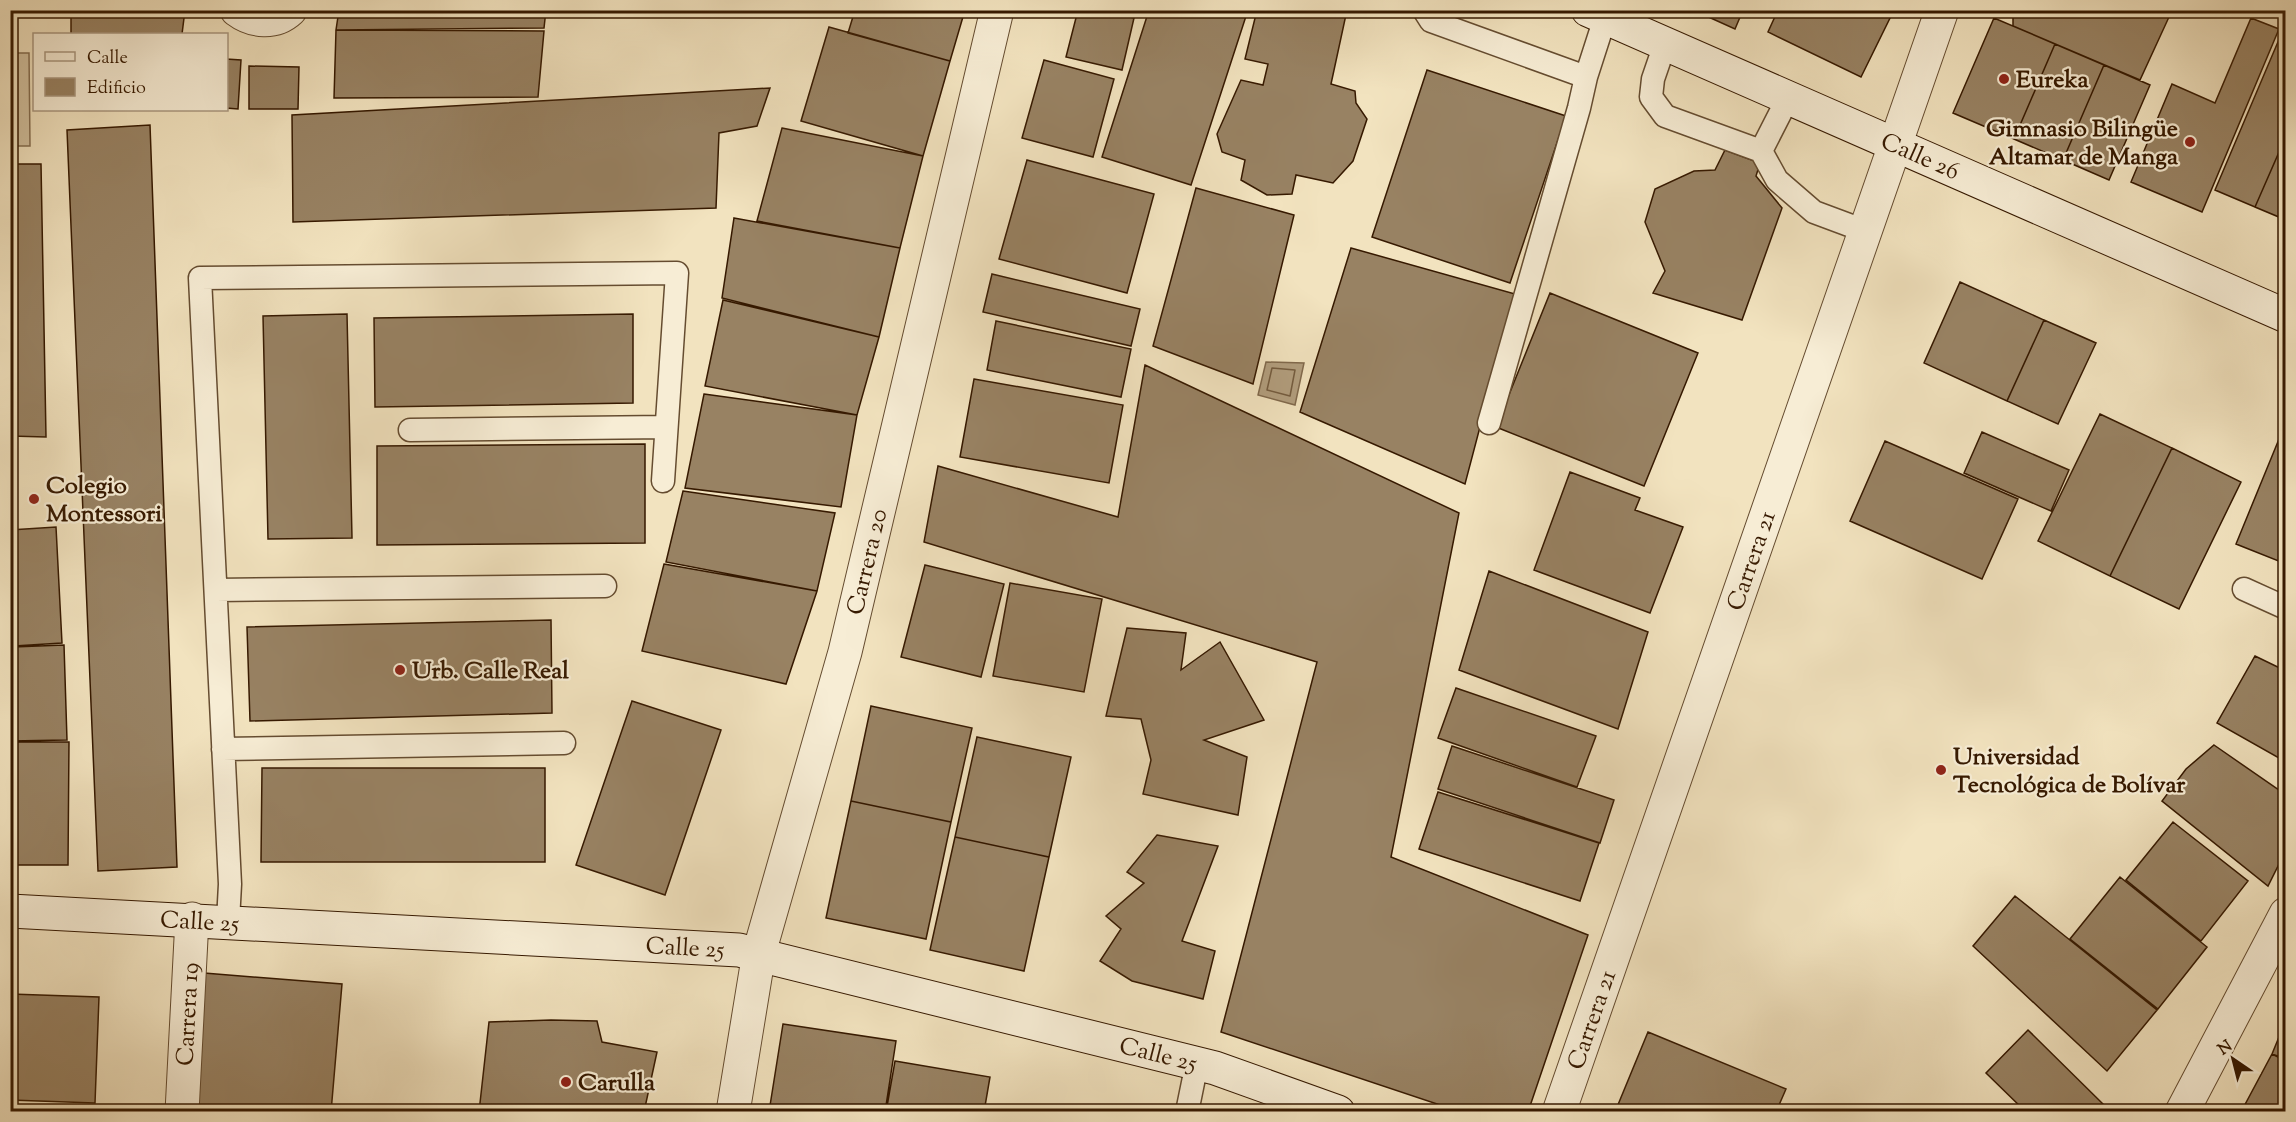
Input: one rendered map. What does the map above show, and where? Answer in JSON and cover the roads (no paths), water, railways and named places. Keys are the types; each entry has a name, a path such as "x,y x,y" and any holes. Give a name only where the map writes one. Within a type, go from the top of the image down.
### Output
{"street":[{"path":"237,10 260,21 284,16 290,10"},
{"name":"Carrera 20","path":"733,1112 759,953 845,652 998,10"},
{"name":"Carrera 21","path":"1559,1112 1942,10"},
{"name":"Calle 26","path":"1597,14 2286,316"},
{"name":"Calle 25","path":"10,911 228,921 727,949 759,953 1197,1063 1338,1112"},
{"path":"2182,1112 2286,914"},
{"name":"Carrera 19","path":"182,1112 192,919"}],"lane":[{"path":"1424,10 1431,21 1586,77"},
{"path":"1489,423 1579,108 1597,14"},
{"path":"1665,45 1653,78 1651,97 1665,116 1761,151 1777,180 1814,212 1865,231"},
{"path":"1761,151 1788,98"},
{"path":"228,921 230,884 200,278 677,273 663,481"},
{"path":"410,430 666,427"},
{"path":"216,590 605,586"},
{"path":"2244,589 2286,608"},
{"path":"224,749 564,743"},
{"path":"1187,1112 1197,1063"}],"water":[{"path":"1266,362 1304,363 1295,405 1258,395"}],"place":[{"name":"Eureka","path":"2004,79"},
{"name":"Gimnasio Bilingüe Altamar de Manga","path":"2190,142"},
{"name":"Colegio Montessori","path":"34,499"},
{"name":"Urb. Calle Real","path":"400,670"},
{"name":"Universidad Tecnológica de Bolívar","path":"1941,770"},
{"name":"Carulla","path":"566,1082"}]}
